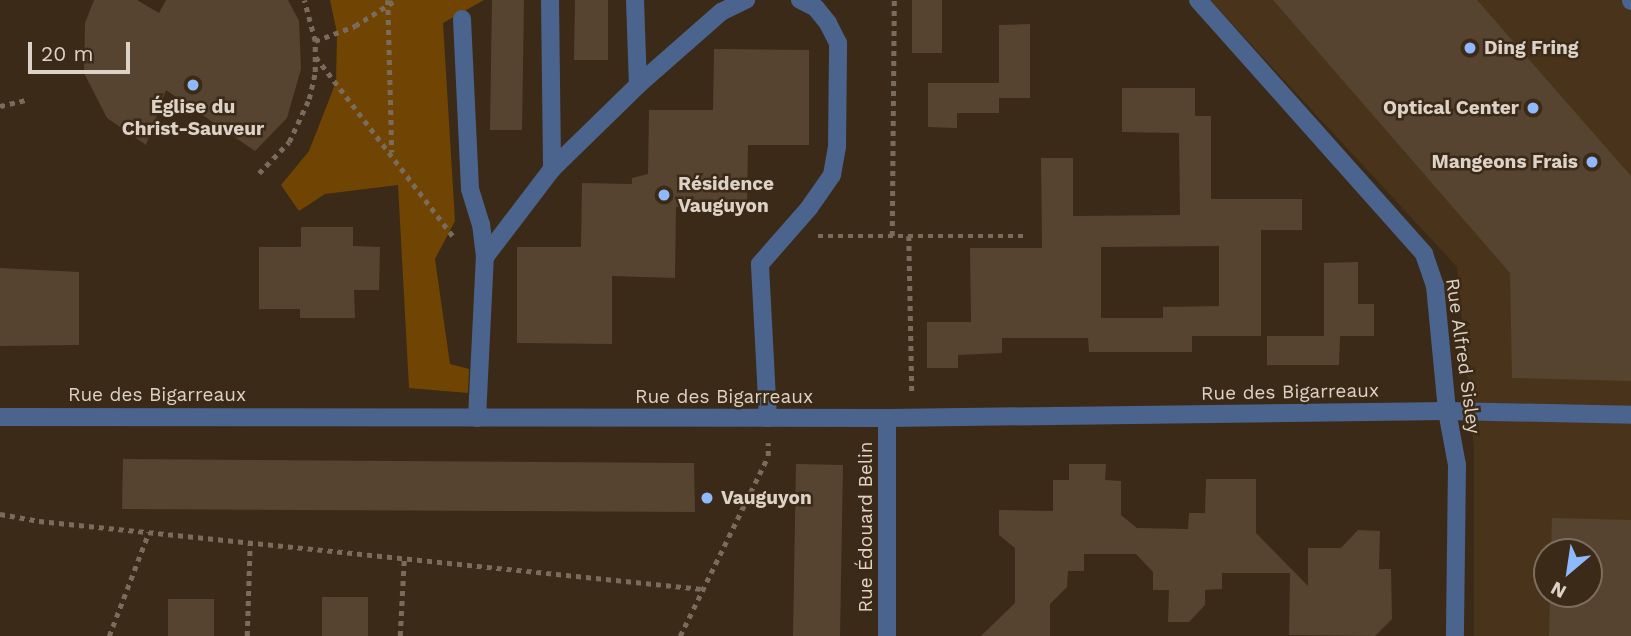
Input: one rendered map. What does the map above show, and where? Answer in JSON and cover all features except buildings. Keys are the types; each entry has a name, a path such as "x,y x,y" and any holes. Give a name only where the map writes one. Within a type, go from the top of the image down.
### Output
{"street":[{"path":"550,0 552,169"},
{"path":"635,0 638,85"},
{"path":"485,257 552,169 721,6 746,0"},
{"path":"768,418 760,264 832,175 837,147 838,43 828,23 816,8 800,0"},
{"name":"Rue Alfred Sisley","path":"1198,0 1424,254 1435,286 1447,411 1457,465 1455,636"},
{"path":"462,19 470,189 481,224 485,257 478,418"},
{"name":"Rue des Bigarreaux","path":"0,417 913,418 1447,411 1631,415"},
{"name":"Rue Édouard Belin","path":"887,418 887,636"}],"path":[{"path":"259,173 289,142 309,99 316,57 315,41 304,0"},
{"path":"315,41 355,26 388,2 396,0"},
{"path":"892,236 894,0"},
{"path":"388,2 392,152"},
{"path":"316,57 392,152 460,246 485,257"},
{"path":"0,106 25,100"},
{"path":"784,236 1027,236"},
{"path":"909,236 913,418"},
{"path":"680,636 768,456 768,418"},
{"path":"0,514 149,533 703,589"},
{"path":"109,636 149,533"},
{"path":"247,636 250,542"},
{"path":"400,636 404,559"}],"shaded area":[{"path":"330,0 484,0 443,23 455,221 435,259 450,364 469,369 468,393 409,388 398,185 325,194 299,211 281,185 309,151 336,82 337,33"},
{"path":"1210,0 1631,0 1631,636 1474,636 1474,450 1457,267"}],"place":[{"name":"Ding Fring","path":"1470,48"},
{"name":"Église du Christ-Sauveur","path":"193,85"},
{"name":"Optical Center","path":"1533,108"},
{"name":"Mangeons Frais","path":"1592,162"},
{"name":"Résidence Vauguyon","path":"664,195"},
{"name":"Vauguyon","path":"707,498"}]}
